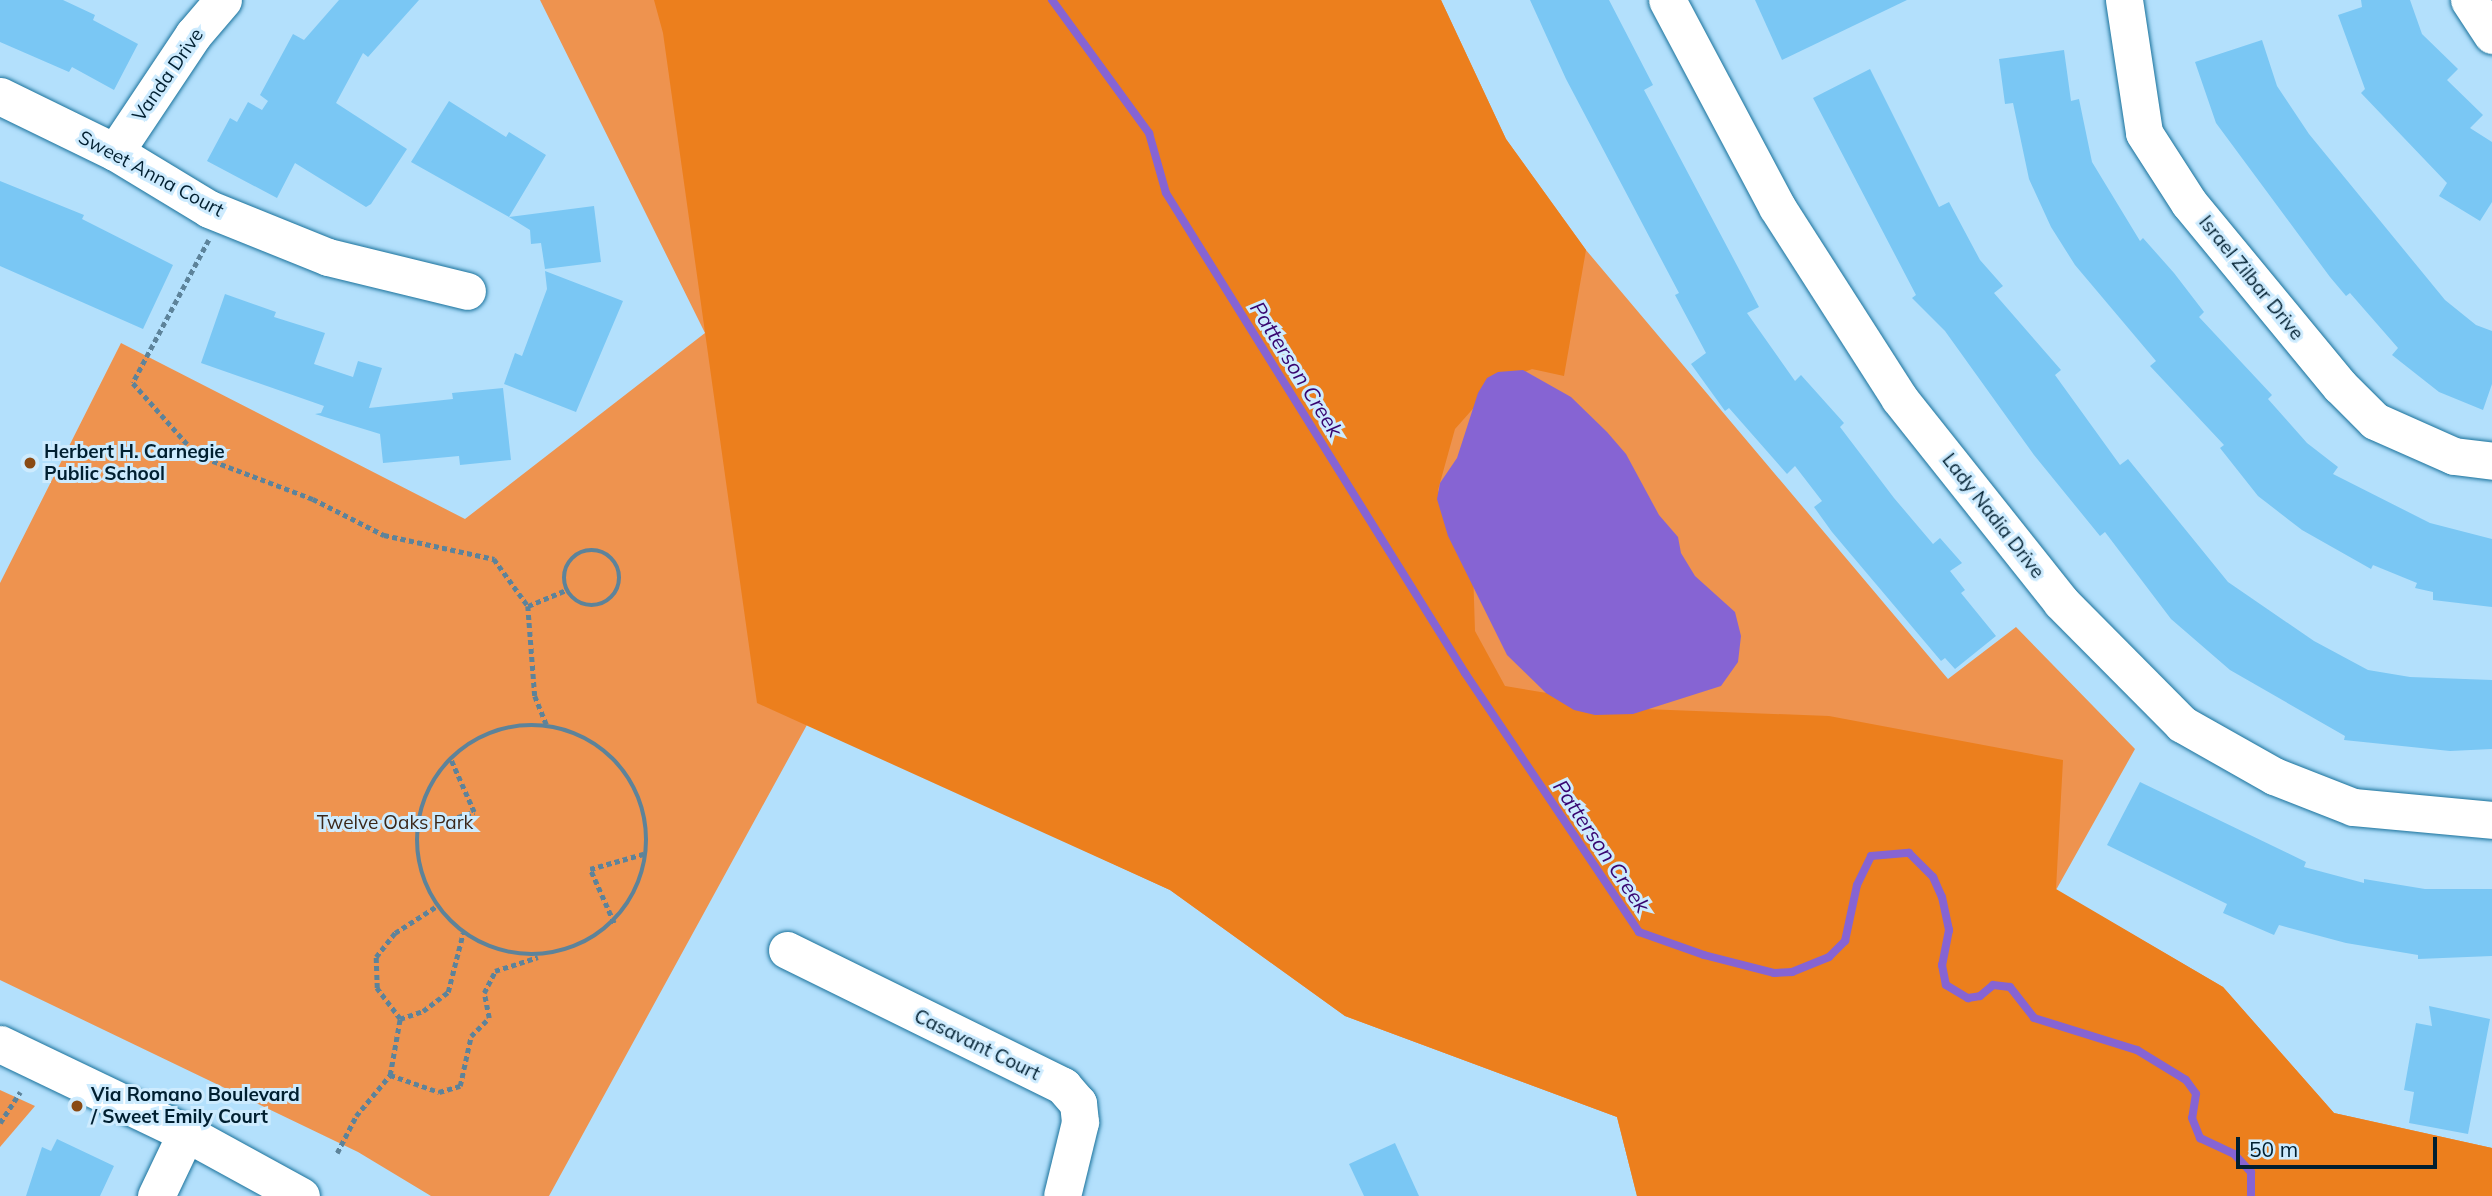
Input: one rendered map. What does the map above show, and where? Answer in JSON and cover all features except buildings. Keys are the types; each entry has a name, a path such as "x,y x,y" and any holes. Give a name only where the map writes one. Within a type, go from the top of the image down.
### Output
{"street":[{"name":"Vanda Drive","path":"115,152 193,35 223,0"},
{"name":"Lady Nadia Drive","path":"1667,0 1777,207 1899,398 2061,602 2182,724 2273,776 2353,807 2492,820"},
{"name":"Israel Zilbar Drive","path":"2124,0 2144,133 2189,203 2340,386 2375,421 2454,456 2492,461"},
{"path":"2469,0 2492,35"},
{"name":"Sweet Anna Court","path":"0,96 115,152 218,212 328,257 467,291"},
{"name":"Casavant Court","path":"787,950 1063,1086 1078,1103 1080,1122 1062,1196"},
{"path":"0,1044 186,1133 301,1196"},
{"path":"156,1196 186,1133"}],"path":[{"path":"218,212 208,241 133,383 197,455 313,499 384,536 494,559 528,606 535,696 547,726"},
{"path":"581,552 607,554 619,568 615,595 599,606 580,604 566,590 567,563 581,552"},
{"path":"528,606 566,590"},
{"path":"390,1075 439,1092 460,1086 471,1035 489,1018 484,993 495,971 581,945 614,923 636,891 648,853 646,817 633,784 611,756 582,736 547,726 495,731 450,759 427,792 417,830 425,882 438,906 463,933 487,947 542,956"},
{"path":"417,830 474,812 450,759"},
{"path":"614,923 590,869 648,853"},
{"path":"337,1153 356,1116 390,1075 400,1018 377,988 376,957 395,933 438,906"},
{"path":"400,1018 423,1010 448,992 463,933"},
{"path":"0,1123 19,1092"}],"green space":[{"name":"Twelve Oaks Park","path":"540,0 1441,0 1506,139 1586,250 1948,679 2016,627 2135,749 2056,890 2223,987 2334,1113 2492,1148 2492,1196 1637,1196 1617,1117 1345,1016 1170,890 808,723 549,1196 431,1196 358,1152 0,980 0,583 121,343 465,519 705,333"},
{"path":"0,1090 35,1106 0,1147"}],"shaded area":[{"path":"654,0 1441,0 1506,139 1586,250 1564,376 1532,369 1494,385 1455,429 1438,490 1449,522 1472,538 1475,631 1505,686 1644,709 1829,716 2063,760 2056,889 2223,987 2334,1113 2492,1148 2492,1196 1637,1196 1617,1117 1345,1016 1170,890 757,703 663,33"},
{"path":"1523,370 1571,397 1607,432 1626,454 1659,515 1678,537 1681,553 1695,576 1735,612 1741,636 1738,662 1721,686 1633,714 1595,715 1574,710 1546,693 1507,655 1448,536 1437,499 1440,483 1457,458 1478,393 1487,378 1498,372"}],"waterway":[{"name":"Patterson Creek","path":"1052,0 1149,133 1166,193 1465,673 1639,932 1704,955 1774,973 1792,972 1829,957 1845,941 1857,885 1871,856 1909,853 1933,877 1942,897 1949,930 1942,965 1946,985 1968,998 1980,996 1993,985 2010,987 2034,1018 2137,1050 2186,1080 2196,1094 2192,1118 2200,1138 2234,1154 2251,1172 2251,1196"}],"place":[{"name":"Herbert H. Carnegie Public School","path":"30,463"},
{"name":"Via Romano Boulevard / Sweet Emily Court","path":"77,1106"}]}
